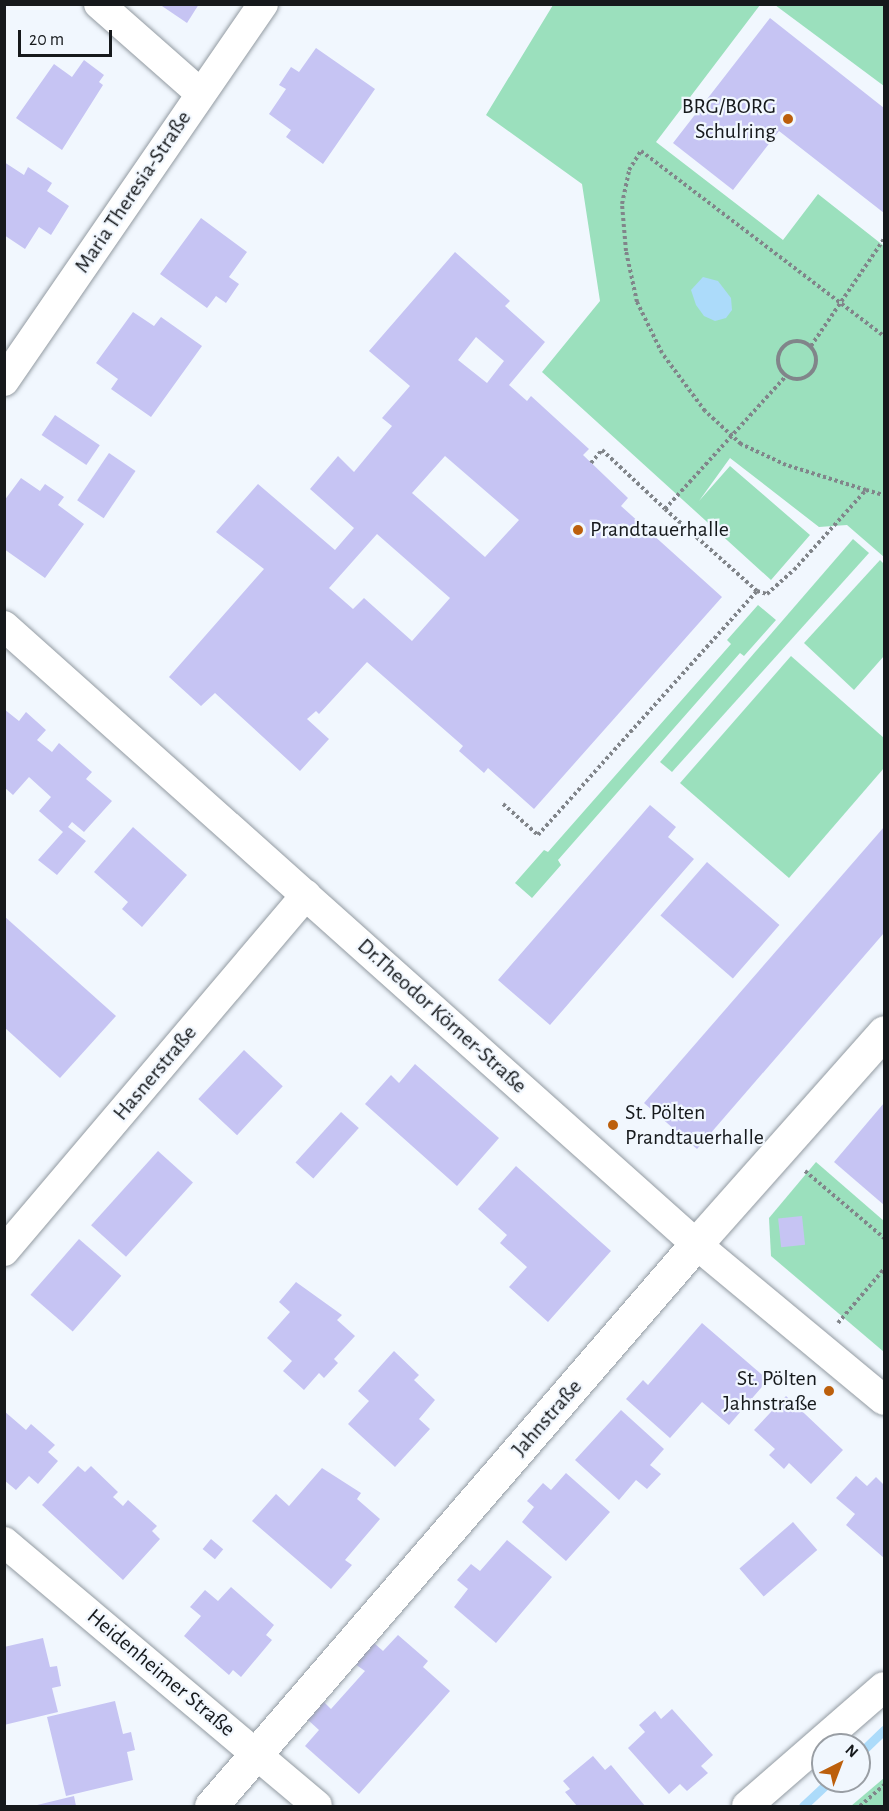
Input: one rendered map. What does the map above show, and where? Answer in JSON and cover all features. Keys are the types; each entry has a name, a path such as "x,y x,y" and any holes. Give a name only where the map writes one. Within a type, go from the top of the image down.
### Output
{"street":[{"path":"99,4 200,93"},
{"name":"Maria Theresia-Straße","path":"4,381 262,4"},
{"name":"Dr.Theodor Körner-Straße","path":"4,626 696,1244 885,1400"},
{"name":"Hasnerstraße","path":"4,1251 306,895"},
{"name":"Jahnstraße","path":"211,1806 258,1755 696,1244 885,1032"},
{"name":"Heidenheimer Straße","path":"4,1542 317,1806"},
{"path":"747,1806 885,1687"}],"path":[{"path":"885,336 641,151 629,171 622,204 637,302 662,353 705,411 741,444 786,465 885,495"},
{"path":"811,346 799,341 783,348 779,366 787,375 798,379 810,374 816,364 811,346 885,239"},
{"path":"665,509 787,375"},
{"path":"591,463 602,450 757,591 767,594 794,570 866,490"},
{"path":"503,804 538,835 757,591"},
{"path":"780,1150 885,1238"},
{"path":"819,1346 885,1269"},
{"path":"860,1806 885,1785"}],"green space":[{"path":"553,5 760,5 656,142 783,240 818,194 884,246 884,557 847,525 819,527 730,458 699,501 730,466 810,535 771,580 542,372 600,301 582,184 486,115"},
{"path":"775,5 884,5 884,86"},
{"path":"853,539 869,553 672,772 660,762"},
{"path":"880,560 884,564 884,656 854,690 804,643"},
{"path":"758,605 776,620 744,656 740,653 558,860 561,865 532,898 515,883 544,850 548,852 731,644 727,640"},
{"path":"791,656 884,738 884,768 789,878 680,783"},
{"path":"816,1162 884,1221 884,1352 771,1256 769,1218"},
{"path":"884,1778 884,1806 851,1806 866,1793 871,1793 871,1789"}],"water":[{"path":"703,277 718,281 731,298 732,310 726,318 715,321 704,316 696,305 691,290"}],"building":[{"path":"159,4 199,4 187,23"},
{"name":"BRG/BORG Schulring","path":"770,18 884,108 884,213 779,131 733,190 673,143"},
{"path":"316,48 375,89 323,164 286,137 291,130 269,114 286,89 279,85 291,67 299,72"},
{"path":"84,60 104,75 99,82 103,85 62,150 16,118 54,64 72,77"},
{"path":"4,162 24,175 28,167 52,183 47,191 69,206 51,235 39,227 25,249 4,235"},
{"path":"201,218 247,252 229,277 239,284 226,303 216,296 207,308 160,274"},
{"name":"Prandtauerhalle","path":"455,252 510,301 505,306 545,342 509,385 527,401 531,396 589,449 583,455 628,498 621,506 722,597 534,809 488,768 484,773 459,751 463,746 367,662 319,714 316,711 307,719 329,739 300,771 215,693 201,706 169,677 264,569 216,532 258,484 335,550 354,528 310,489 338,456 354,472 392,426 382,418 410,386 369,351","holes":["476,337 504,361 487,383 458,360","445,456 519,520 485,557 412,493","377,534 450,598 412,641 364,598 353,609 329,588"]},
{"path":"133,312 154,326 161,317 202,346 151,417 111,389 118,379 96,363"},
{"path":"55,415 100,445 86,465 42,435"},
{"path":"109,453 136,471 104,518 77,500"},
{"path":"21,478 40,491 45,484 64,497 58,505 84,524 45,578 4,549 4,501"},
{"path":"4,709 19,721 26,712 46,730 37,740 52,752 59,743 92,772 86,779 112,801 84,832 72,822 68,827 86,841 57,875 38,860 63,832 39,811 51,797 29,777 13,795 4,787"},
{"path":"650,805 676,827 668,837 694,859 550,1025 498,980"},
{"path":"133,827 187,875 142,927 122,909 128,902 94,872"},
{"path":"884,827 884,933 697,1149 644,1103"},
{"path":"707,862 779,925 733,979 660,916"},
{"path":"4,916 116,1016 60,1078 4,1027"},
{"path":"244,1050 283,1086 237,1135 198,1099"},
{"path":"415,1064 499,1138 457,1186 365,1104 391,1075 399,1083"},
{"path":"884,1103 884,1205 834,1162"},
{"path":"341,1112 359,1128 313,1179 295,1163"},
{"path":"158,1151 193,1182 126,1257 91,1225"},
{"path":"516,1166 611,1251 548,1322 509,1287 527,1267 500,1243 507,1235 478,1209"},
{"path":"802,1216 805,1245 781,1247 778,1219"},
{"path":"79,1239 121,1276 73,1332 30,1295"},
{"path":"296,1282 342,1315 337,1320 355,1336 334,1359 338,1363 324,1378 319,1373 304,1390 283,1371 292,1361 267,1338 290,1312 279,1302"},
{"path":"702,1323 768,1380 729,1425 702,1402 670,1438 626,1399 643,1380 648,1385"},
{"path":"394,1351 419,1375 414,1380 435,1400 419,1419 430,1429 395,1467 348,1424 369,1401 358,1391"},
{"path":"786,1396 843,1450 811,1484 789,1463 784,1469 769,1455 775,1449 754,1430"},
{"path":"621,1410 664,1449 650,1465 661,1474 647,1489 636,1480 619,1500 575,1460"},
{"path":"4,1411 26,1430 31,1424 55,1445 48,1452 58,1461 38,1484 29,1476 16,1490 4,1480"},
{"path":"78,1466 85,1472 91,1466 118,1492 113,1497 123,1506 128,1500 157,1526 152,1531 160,1539 123,1580 42,1505"},
{"path":"322,1468 361,1493 357,1499 380,1519 345,1560 352,1565 331,1589 252,1521 276,1494 289,1506"},
{"path":"566,1473 610,1512 566,1561 522,1522 534,1507 527,1501 543,1483 551,1490"},
{"path":"856,1476 867,1486 876,1477 884,1485 884,1558 846,1525 855,1514 836,1498"},
{"path":"793,1522 817,1550 764,1597 739,1569"},
{"path":"211,1539 223,1549 215,1559 203,1549"},
{"path":"507,1540 552,1577 496,1643 454,1607 468,1589 457,1580 471,1564 480,1571"},
{"path":"231,1587 274,1625 266,1635 272,1640 241,1677 233,1670 229,1675 184,1636 201,1616 190,1607 205,1590 218,1601"},
{"path":"398,1635 428,1661 423,1667 450,1691 359,1794 305,1746 319,1730 308,1720 324,1702 331,1709 365,1671 355,1664 374,1643 383,1651"},
{"path":"43,1638 50,1667 57,1666 61,1686 52,1688 58,1712 4,1725 4,1647"},
{"path":"115,1701 123,1734 131,1732 135,1750 127,1752 133,1780 66,1796 47,1717"},
{"path":"672,1709 713,1755 701,1766 708,1773 687,1791 680,1784 669,1794 628,1748 645,1732 639,1725 655,1711 661,1719"},
{"path":"593,1756 605,1770 611,1765 645,1806 577,1806 565,1792 570,1789 563,1781"},
{"path":"74,1796 76,1806 33,1806"}],"waterway":[{"path":"871,1742 884,1730"},
{"path":"803,1806 817,1793"}],"place":[{"name":"BRG/BORG Schulring","path":"788,119"},
{"name":"Prandtauerhalle","path":"578,530"},
{"name":"St. Pölten Prandtauerhalle","path":"613,1125"},
{"name":"St. Pölten Jahnstraße","path":"829,1391"}]}
